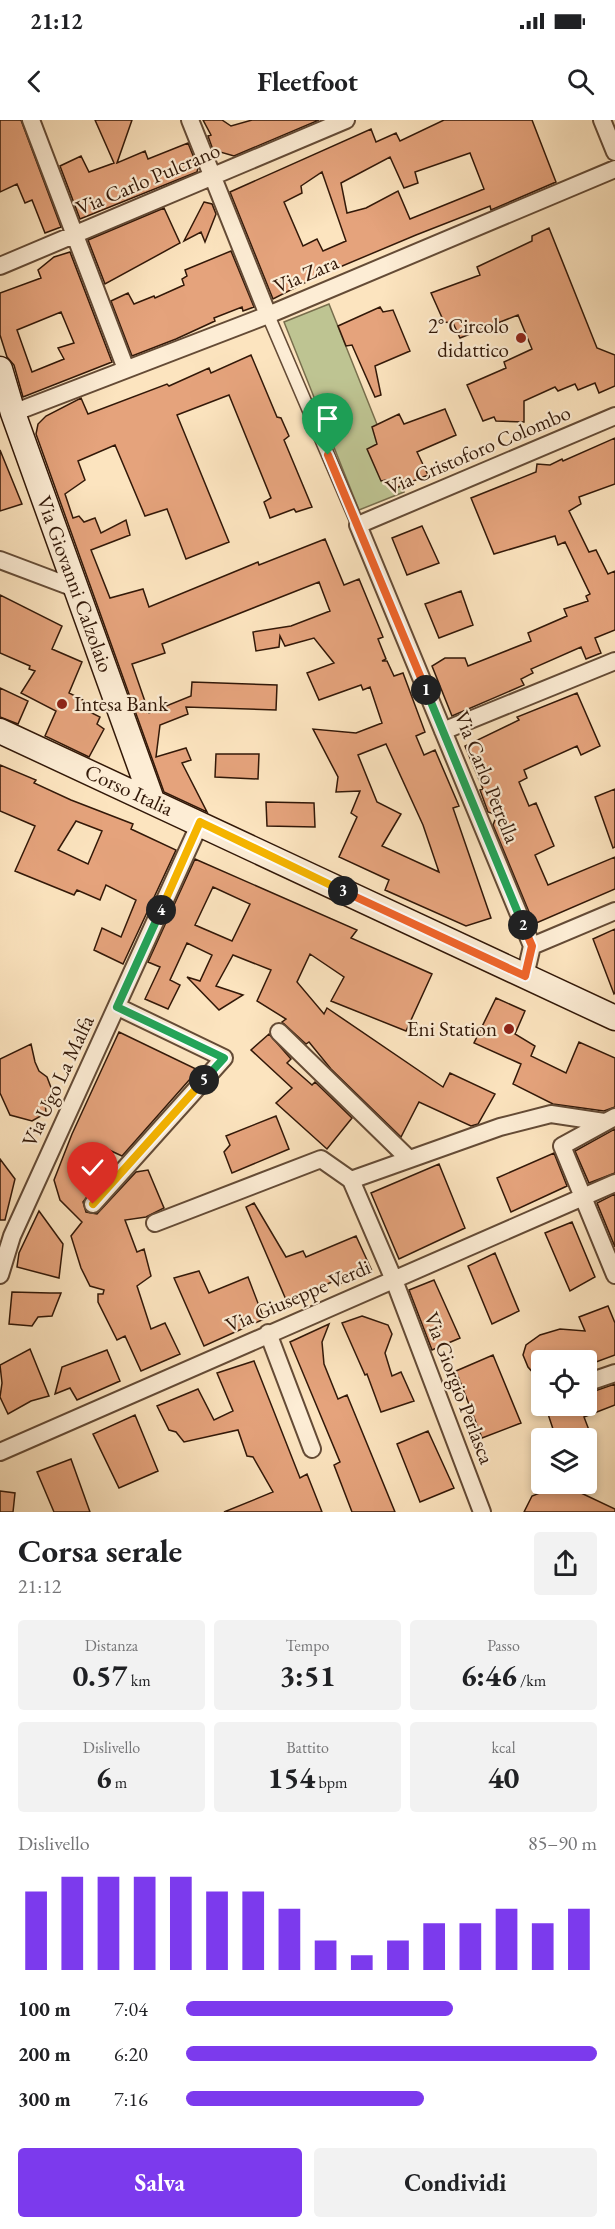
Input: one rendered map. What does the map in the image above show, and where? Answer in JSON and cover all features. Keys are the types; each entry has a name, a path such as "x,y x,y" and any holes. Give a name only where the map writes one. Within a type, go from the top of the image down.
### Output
{"main road":[{"name":"Via Giovanni Calzolaio","path":"0,369 13,413 152,800"},
{"name":"Corso Italia","path":"0,731 200,822 615,1018"}],"street":[{"path":"31,120 126,369"},
{"path":"190,120 268,315 358,525"},
{"name":"Via Carlo Pulcrano","path":"0,266 346,120"},
{"path":"602,120 615,152"},
{"name":"Via Zara","path":"13,413 268,315 615,169"},
{"name":"Via Cristoforo Colombo","path":"358,525 615,416"},
{"name":"Via Carlo Petrella","path":"358,525 532,946"},
{"path":"0,560 77,589"},
{"path":"443,731 615,661"},
{"name":"Via Ugo La Malfa","path":"0,1275 12,1236 200,822"},
{"path":"525,976 532,946 615,911"},
{"name":"Via Ugo La Malfa","path":"93,1204 224,1058 117,1007"},
{"path":"279,1032 409,1159"},
{"path":"155,1224 321,1159 351,1180 500,1127 551,1114 610,1120"},
{"path":"610,1120 562,1146 585,1196 615,1275"},
{"name":"Via Giorgio Perlasca","path":"351,1180 394,1280 482,1512"},
{"name":"Via Giuseppe Verdi","path":"0,1452 615,1183"},
{"path":"268,1333 312,1449"},
{"path":"597,1379 615,1373"}],"green space":[{"path":"329,304 404,492 359,510 284,322"}],"building":[{"path":"0,120 21,120 61,227 45,233 32,200 25,203 17,184 0,192"},
{"path":"95,120 132,120 117,163 145,151 148,159 188,143 198,168 197,172 80,219 60,166 81,156 89,172 114,163"},
{"path":"203,120 222,120 231,126 252,120 319,120 234,156 213,150 208,136 211,135"},
{"path":"444,120 532,120 556,182 491,210 490,206 416,235 316,277 273,299 230,192 371,129 376,142 396,133 400,141","holes":["470,153 484,189 410,219 398,191 366,208 347,213 341,183 390,157 404,188 418,183 415,172","322,172 346,241 323,251 317,239 303,246 284,202 302,193 301,186"]},
{"path":"204,202 212,204 216,214 205,242 201,232 184,241"},
{"path":"164,208 180,243 105,284 88,240"},
{"path":"549,228 597,348 615,355 615,386 599,393 595,383 578,390 575,384 558,391 555,387 524,401 524,422 496,421 494,417 483,421 467,385 506,368 504,362 532,349 518,315 460,338 453,323 444,322 431,293 480,275 477,267 532,241 532,236"},
{"path":"231,251 254,307 243,311 242,307 214,318 215,321 132,356 111,301 128,293 134,304 154,296 155,298 184,285 182,279 187,276 185,270"},
{"path":"70,252 112,362 23,397 14,365 7,357 0,335 0,293 41,278 38,270 54,257","holes":["61,312 74,343 58,348 64,359 32,372 17,330"]},
{"path":"380,307 383,312 393,310 410,351 375,366 381,395 375,397 352,345 346,346 338,326"},
{"path":"251,355 277,417 281,418 289,436 284,440 312,507 296,512 294,509 270,518 264,502 271,498 229,395 177,415 229,542 186,559 167,509 145,516 115,445 78,461 85,480 65,494 73,518 79,516 84,522 95,518 101,533 126,520 130,535 91,550 110,598 143,589 149,607 258,562 259,565 325,539 344,585 359,579 383,637 378,639 386,659 382,661 387,661 394,676 403,673 425,732 416,736 424,755 435,750 459,806 453,808 491,918 466,926 385,890 389,880 339,857 357,817 351,813 360,791 336,792 338,777 313,729 356,733 382,723 370,687 363,690 361,685 319,700 307,673 334,663 314,638 285,646 280,636 279,647 256,651 253,632 291,626 330,611 319,582 162,644 165,653 132,664 149,713 191,696 192,682 277,685 276,710 186,707 188,714 160,725 156,757 186,748 191,760 182,763 207,812 164,792 36,434 38,424 46,416 81,398 88,414 167,384 169,386 209,368 211,373","holes":["386,744 423,825 439,872 382,846 401,814 377,802 358,755"]},
{"path":"445,409 456,435 417,452 428,475 396,488 391,479 381,481 367,449 377,444 372,427 399,414 404,424"},
{"path":"615,438 615,484 579,497 581,504 569,511 589,552 596,550 608,574 615,571 615,630 595,638 601,653 586,659 581,647 531,669 533,673 521,679 524,685 452,716 432,666 445,658 465,658 468,666 531,641 528,633 567,616 564,609 588,601 586,596 590,594 565,542 558,545 555,536 494,554 471,498 536,472 537,464 550,465 562,459 563,461"},
{"path":"0,450 22,504 0,511"},
{"path":"422,526 439,563 407,575 392,538"},
{"path":"461,591 473,625 439,638 425,604"},
{"path":"0,595 62,626 52,649 82,662 69,693 83,700 82,708 100,717 97,724 104,729 89,757 45,736 56,711 21,693 35,671 29,669 30,666 0,653"},
{"path":"0,688 28,701 18,724 0,717"},
{"path":"577,693 600,746 581,755 577,746 524,770 527,778 519,782 529,806 536,803 554,846 535,855 548,885 615,857 615,889 534,924 493,825 497,815 488,812 480,790 483,789 465,746 519,720 517,717"},
{"path":"216,754 259,754 258,779 215,777"},
{"path":"0,765 36,780 34,783 71,800 133,824 131,829 176,850 123,964 94,950 102,928 121,937 136,900 106,885 100,900 77,890 74,895 15,871 35,826 0,811","holes":["76,821 102,831 88,864 58,850"]},
{"path":"615,789 615,847 613,848 595,797"},
{"path":"266,802 314,803 315,827 267,826"},
{"path":"195,859 357,930 351,938 432,974 406,1031 331,1001 344,977 310,954 297,982 324,1014 327,1008 443,1087 450,1073 495,1094 478,1124 471,1126 419,1102 401,1137 331,1069 309,1042 306,1044 282,1022 286,1019 257,1001 271,970 233,955 216,986 243,995 219,1010 187,977 200,981 212,955 187,943 170,980 180,985 168,1009 145,999 160,967 148,962","holes":["213,887 250,904 232,941 195,925"]},
{"path":"615,929 615,993 614,994 593,939"},
{"path":"496,998 525,1011 515,1034 535,1046 531,1056 566,1073 579,1042 615,1058 615,1107 604,1111 553,1104 513,1084 521,1064 474,1043"},
{"path":"119,1032 198,1070 122,1156 107,1149 92,1173 101,1180 83,1202 86,1212 97,1214 136,1172 148,1170 164,1208 146,1217 125,1220 137,1252 144,1249 151,1276 137,1286 151,1329 165,1323 180,1354 141,1371 125,1336 117,1340 98,1302 98,1294 103,1294 104,1290 90,1286 81,1268 71,1236 82,1222 60,1200 54,1180 72,1134"},
{"path":"269,1034 291,1059 287,1063 312,1085 315,1082 352,1118 327,1149 276,1103 292,1088 251,1050"},
{"path":"31,1044 39,1071 47,1077 55,1098 45,1101 46,1113 32,1121 10,1115 0,1093 0,1059"},
{"path":"276,1116 289,1149 232,1173 224,1152 230,1145 226,1136"},
{"path":"615,1129 615,1173 589,1183 575,1151"},
{"path":"554,1153 567,1186 511,1212 497,1178"},
{"path":"0,1159 15,1179 5,1220 0,1220"},
{"path":"439,1164 465,1228 399,1259 371,1193"},
{"path":"615,1194 615,1247 597,1203"},
{"path":"254,1203 286,1257 303,1251 306,1257 356,1236 372,1271 336,1285 334,1281 287,1302 246,1207"},
{"path":"39,1211 63,1244 59,1278 17,1267 19,1253"},
{"path":"572,1222 595,1277 570,1291 545,1233"},
{"path":"495,1253 519,1311 492,1324 468,1266"},
{"path":"199,1271 209,1293 248,1277 264,1319 204,1346 174,1278"},
{"path":"434,1280 460,1338 432,1350 409,1290"},
{"path":"12,1292 61,1293 52,1316 38,1317 32,1326 9,1324"},
{"path":"608,1306 615,1323 615,1355 597,1362 597,1350 531,1350 531,1370 523,1355 526,1345 540,1335 560,1329 585,1331 579,1317"},
{"path":"362,1316 388,1325 392,1334 385,1353 392,1376 401,1372 414,1401 381,1412 367,1374 365,1375 342,1323"},
{"path":"329,1324 322,1342 324,1364 338,1399 347,1395 395,1512 352,1512 334,1465 340,1462 290,1342"},
{"path":"30,1349 49,1396 31,1401 8,1414 0,1397 2,1383 0,1365"},
{"path":"107,1350 120,1381 77,1400 70,1388 55,1394 62,1367"},
{"path":"493,1355 521,1423 482,1438 456,1371"},
{"path":"254,1361 300,1478 307,1474 322,1512 224,1512 273,1492 253,1457 247,1456 238,1430 184,1442 176,1432 169,1430 157,1406 198,1389 214,1420 233,1411 217,1373"},
{"path":"615,1384 615,1405 597,1412 597,1390"},
{"path":"135,1415 158,1471 119,1488 93,1434"},
{"path":"549,1416 587,1416 584,1417 588,1428 553,1428"},
{"path":"428,1431 454,1488 420,1502 397,1444"},
{"path":"71,1459 90,1512 54,1512 37,1472"},
{"path":"0,1491 15,1493 13,1512 0,1512"},
{"path":"537,1494 583,1494 615,1509 615,1512 524,1512 532,1496"}],"place":[{"name":"2° Circolo didattico","path":"521,338"},
{"name":"Intesa Bank","path":"62,704"},
{"name":"Eni Station","path":"509,1029"}],"route":[{"path":"93,1204 224,1058 117,1007 200,822 525,976 532,946 328,455"}]}
